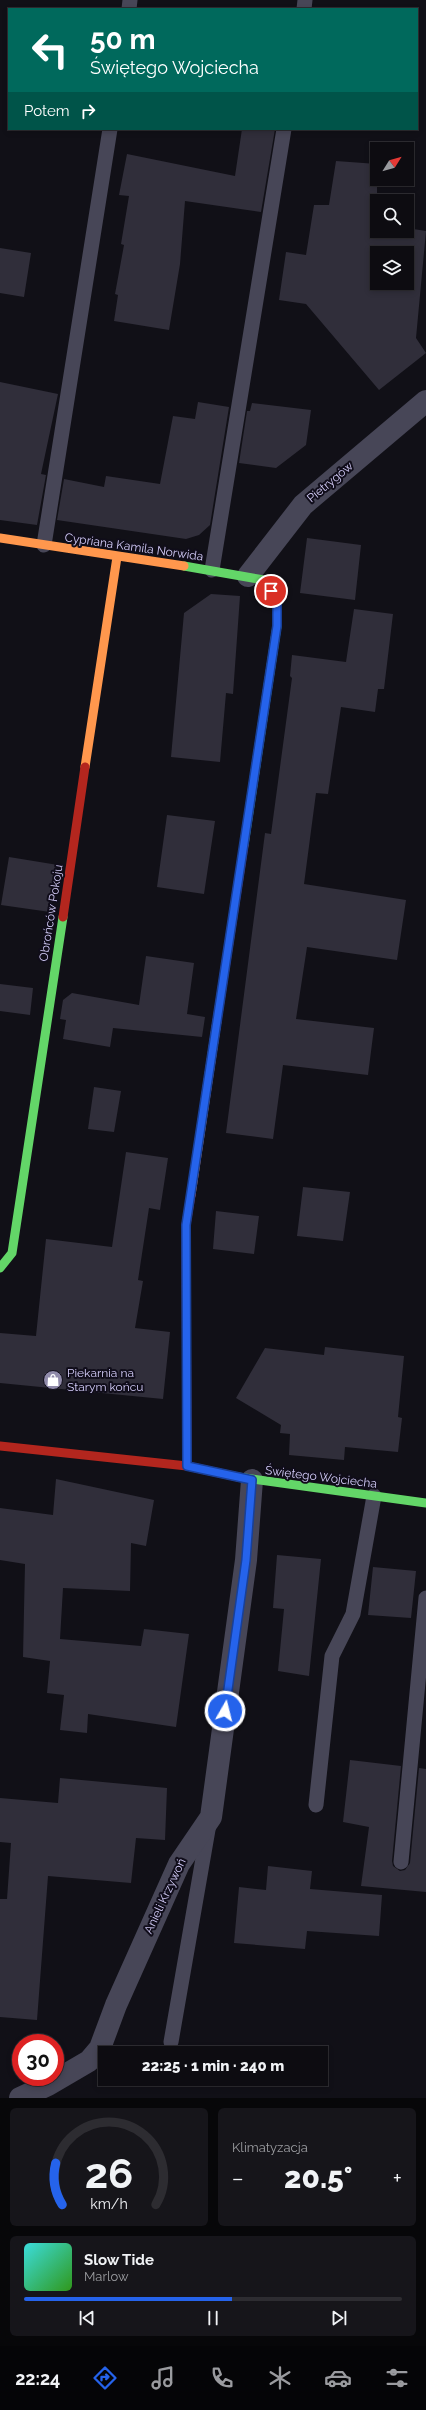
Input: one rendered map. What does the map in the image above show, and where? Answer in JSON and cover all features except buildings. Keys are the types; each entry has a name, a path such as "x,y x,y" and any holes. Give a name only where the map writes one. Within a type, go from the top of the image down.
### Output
{"street":[{"name":"Pietrygów","path":"256,578 303,505 426,401"},
{"name":"Cypriana Kamila Norwida","path":"0,538 256,578"},
{"name":"Obrońców Pokoju","path":"0,1268 12,1253 117,557"},
{"path":"187,1466 186,1225 277,626 277,602 256,578"},
{"name":"Świętego Wojciecha","path":"0,1446 187,1466 252,1480 426,1502"},
{"name":"Anieli Krzywoń","path":"20,2098 48,2085 89,2061 100,2048 116,2005 179,1864 211,1817 246,1560 252,1480"}],"lane":[{"path":"44,545 110,130"},
{"path":"212,570 284,130"},
{"path":"316,1805 332,1656 353,1614 374,1496"},
{"path":"401,1862 426,1598"},
{"path":"171,2042 211,1817"}],"traffic: fast":[{"path":"184,566 264,580 277,602 277,626 244,845"},
{"path":"0,1268 12,1253 63,917"},
{"path":"238,1477 426,1503"}],"traffic: slow":[{"path":"0,538 184,566"},
{"path":"85,767 117,557"},
{"path":"191,1195 217,1021"}],"traffic: jam":[{"path":"63,917 85,767"},
{"path":"217,1021 244,845"},
{"path":"187,1466 186,1225 191,1195"},
{"path":"0,1446 187,1466 238,1477"}],"place":[{"name":"Piekarnia na Starym końcu","path":"53,1380"}],"route":[{"path":"225,1711 246,1560 252,1480 187,1466 186,1225 277,626 277,602 271,591"}]}
